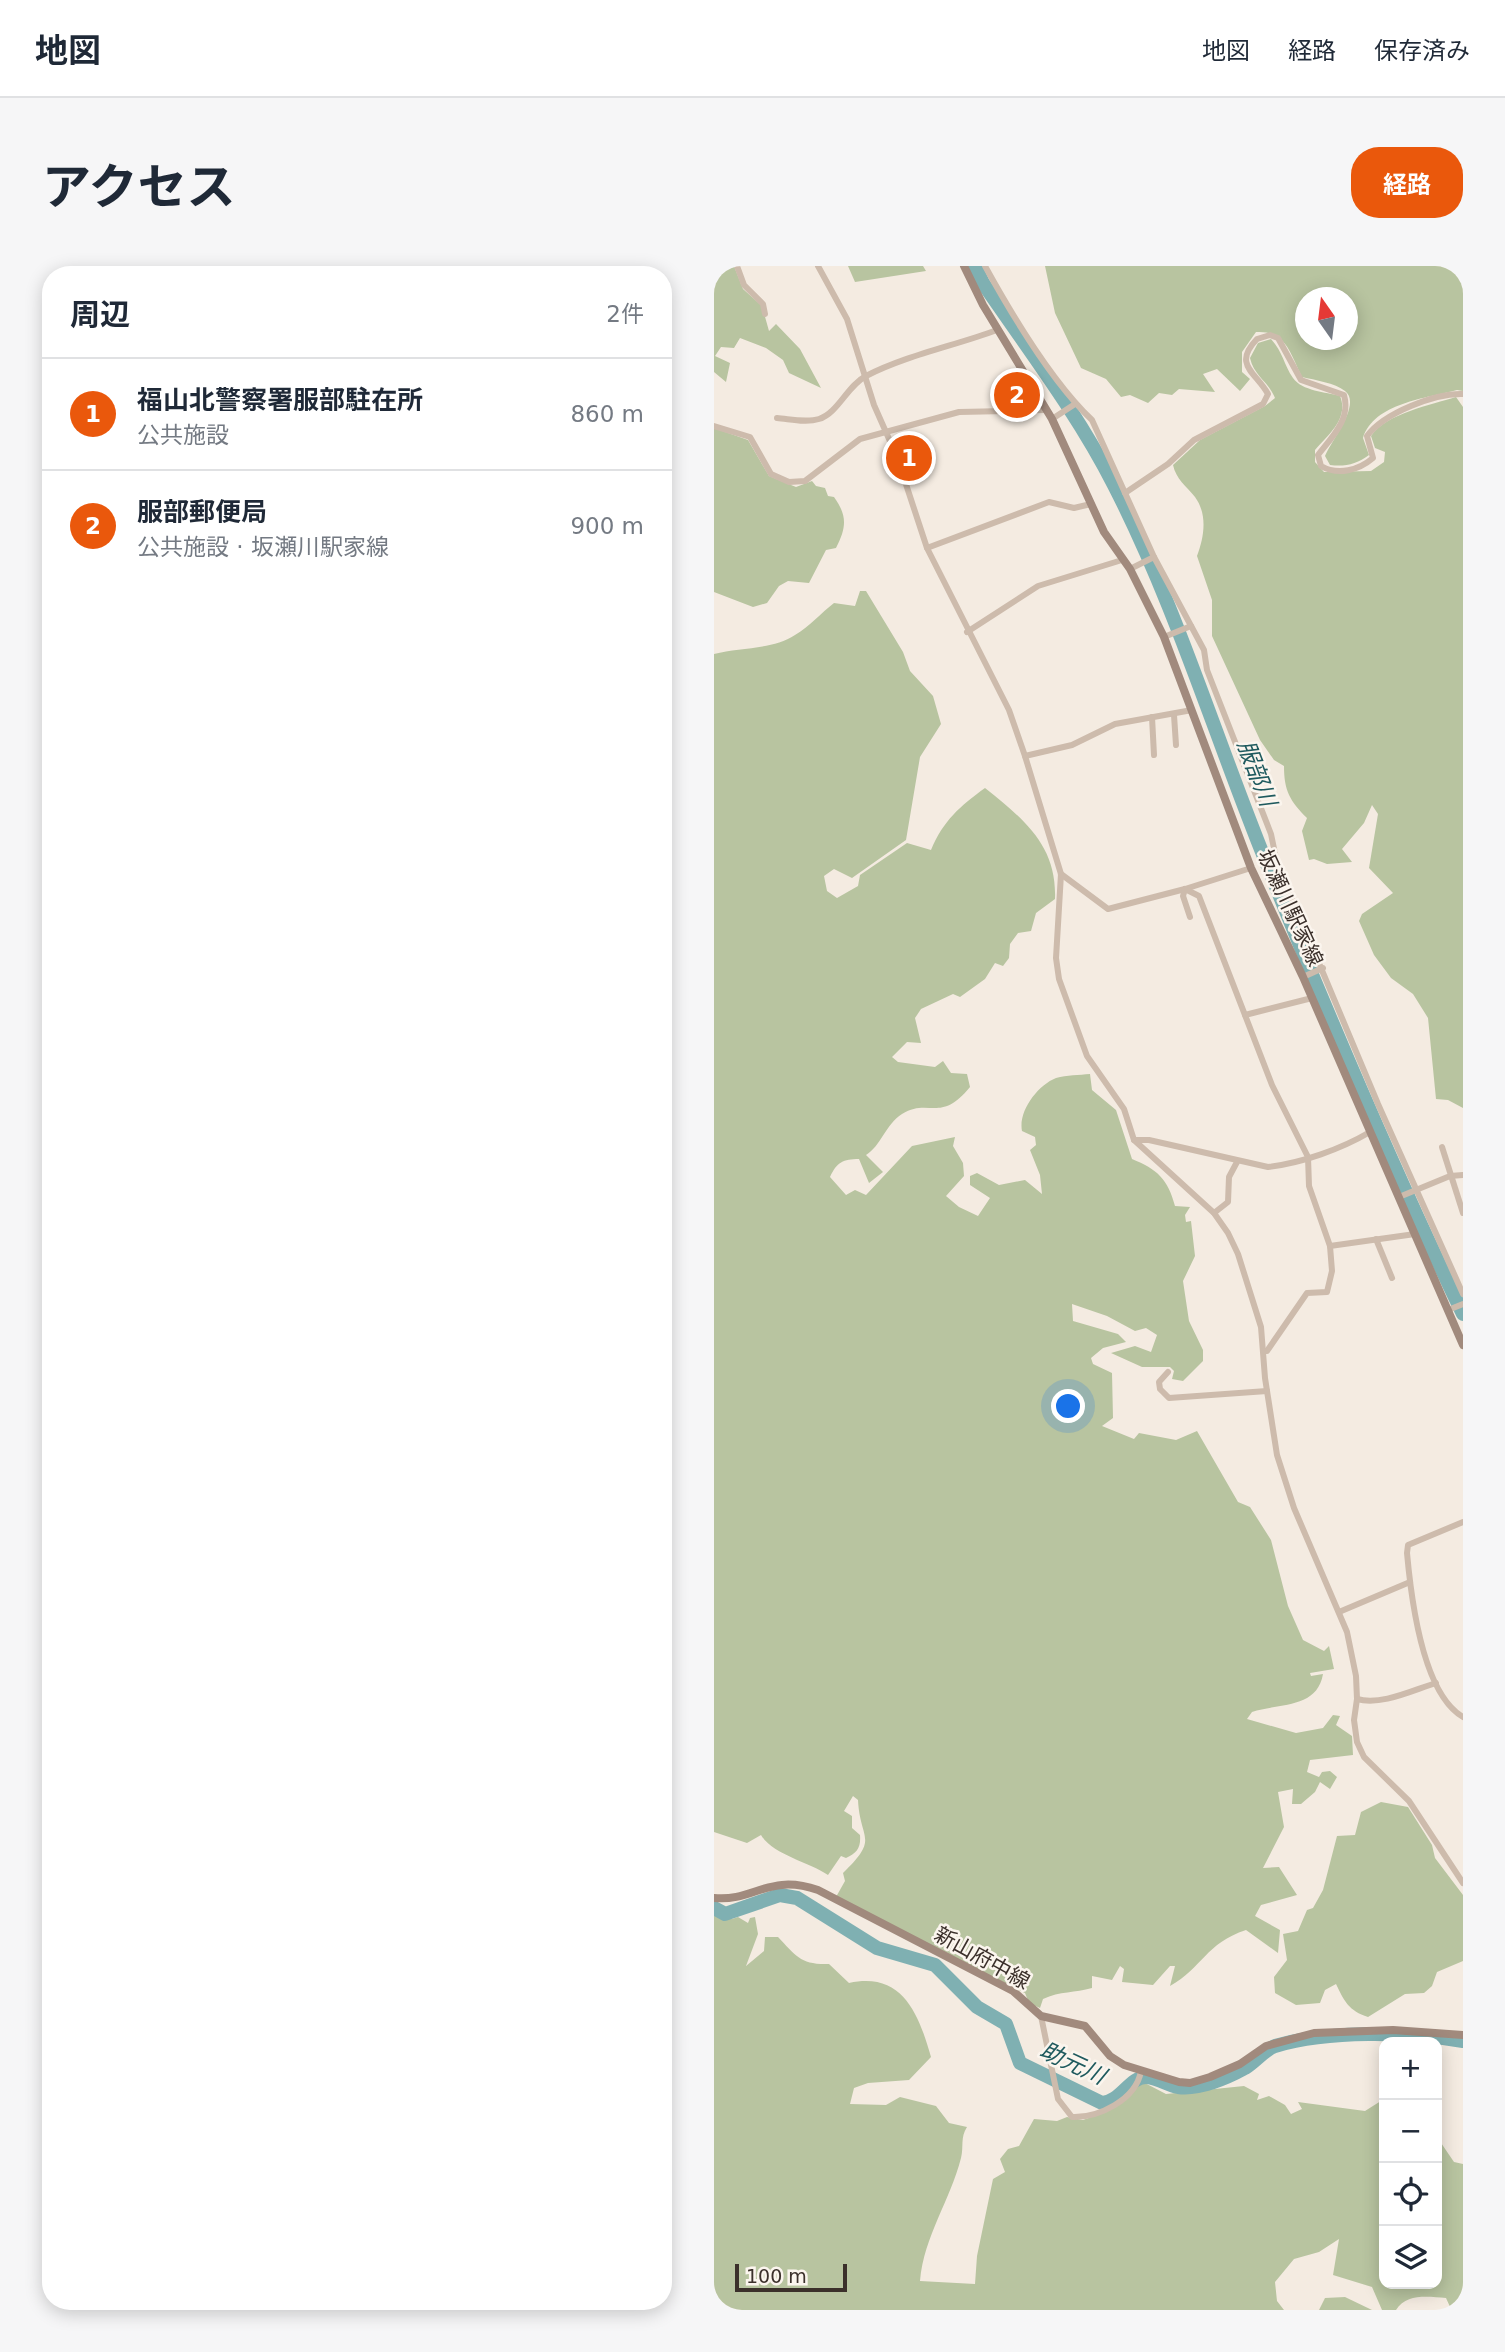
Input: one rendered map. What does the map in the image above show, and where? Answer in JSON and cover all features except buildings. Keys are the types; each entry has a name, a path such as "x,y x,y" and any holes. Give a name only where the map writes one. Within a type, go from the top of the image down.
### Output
{"main road":[{"name":"坂瀬川駅家線","path":"964,266 1045,410 1054,417 1091,504 1166,636 1251,868 1305,976 1312,998 1463,1345"},
{"name":"新山府中線","path":"714,1898 725,1899 772,1884 793,1884 818,1890 1013,1991 1041,2016 1061,2023 1085,2026 1110,2056 1141,2071 1190,2083 1240,2064 1279,2040 1314,2033 1393,2030 1463,2035"}],"street":[{"path":"737,266 744,285 763,304 765,314"},
{"path":"818,266 839,299 874,405 887,431 928,548 967,632 1009,710 1025,756 1061,874 1056,958 1064,1000 1087,1056 1124,1109 1134,1140 1214,1213 1238,1254 1261,1327 1267,1391 1278,1455 1294,1508 1339,1612 1352,1654 1357,1699 1355,1731 1364,1757 1409,1801 1463,1882"},
{"path":"985,266 1073,405 1092,420 1153,557 1203,650 1207,670 1271,834 1277,863 1378,1104 1463,1294"},
{"path":"777,418 820,419 828,415 847,390 866,376 908,358 998,330"},
{"path":"1125,493 1168,464 1194,440 1263,404 1268,394 1247,368 1246,358 1257,339 1270,335 1278,338 1301,380 1344,395 1348,407 1341,424 1318,455 1321,466 1331,471 1354,469 1373,458 1367,436 1384,419 1450,393 1463,394"},
{"path":"1054,417 1073,405"},
{"path":"714,426 750,437 771,474 789,482 805,481 852,443 887,431 958,412 1045,410"},
{"path":"928,548 1049,502 1074,508 1091,504"},
{"path":"1130,569 1153,557"},
{"path":"967,632 1038,586 1122,560"},
{"path":"1166,636 1190,626"},
{"path":"1025,756 1072,745 1115,724 1174,715 1192,709"},
{"path":"1174,715 1176,745"},
{"path":"1152,717 1154,755"},
{"path":"1061,874 1108,909 1251,868"},
{"path":"1185,889 1183,896 1190,917"},
{"path":"1185,889 1199,896 1272,1085 1308,1157 1309,1186 1329,1245 1332,1271 1327,1292 1307,1293 1264,1352"},
{"path":"1305,976 1323,968"},
{"path":"1245,1015 1312,998"},
{"path":"1134,1140 1149,1140 1268,1167 1288,1165 1355,1141 1370,1132"},
{"path":"1442,1147 1463,1213"},
{"path":"1214,1213 1228,1202 1229,1177 1237,1162"},
{"path":"1400,1197 1450,1176 1463,1175"},
{"path":"1329,1245 1415,1234"},
{"path":"1376,1239 1392,1278"},
{"path":"1450,1310 1463,1304"},
{"path":"1168,1372 1159,1382 1160,1389 1169,1398 1267,1391"},
{"path":"1463,1522 1408,1545 1413,1608 1436,1683 1452,1708 1463,1717"},
{"path":"1339,1612 1410,1581"},
{"path":"1357,1699 1365,1702 1400,1695 1436,1683"},
{"path":"1041,2016 1058,2099 1065,2112 1072,2117 1090,2117 1111,2107 1128,2094 1141,2071"}],"green space":[{"path":"714,266 734,266 743,289 762,306 769,331 776,324 800,349 821,388 789,373 783,360 766,348 740,338 734,348 721,347 715,356 730,363 726,382 714,372"},
{"path":"848,266 923,266 926,271 855,282"},
{"path":"1045,266 1463,266 1463,391 1417,399 1378,417 1363,438 1369,455 1351,464 1330,465 1325,456 1344,423 1350,405 1349,397 1336,386 1302,377 1286,345 1281,339 1266,332 1256,332 1242,352 1242,372 1250,379 1240,391 1217,369 1203,374 1215,392 1179,389 1172,395 1159,393 1148,403 1130,395 1121,397 1106,379 1081,368 1055,313"},
{"path":"1271,339 1297,382 1308,388 1340,396 1340,419 1315,450 1315,462 1324,472 1371,471 1384,462 1385,452 1375,448 1371,436 1378,428 1398,416 1456,397 1463,407 1463,1108 1448,1100 1436,1099 1428,1018 1413,994 1391,978 1374,955 1359,921 1362,914 1393,893 1369,868 1378,814 1372,805 1364,823 1342,849 1352,862 1327,864 1309,860 1302,831 1307,818 1289,795 1284,766 1274,760 1260,740 1212,636 1212,600 1197,556 1203,534 1202,511 1173,465 1200,440 1275,398 1250,358 1258,343"},
{"path":"714,428 748,440 769,476 796,487 812,481 816,486 825,488 828,496 834,497 843,516 844,527 836,548 826,550 809,583 788,581 779,586 767,603 753,607 714,592"},
{"path":"860,591 866,591 903,652 910,671 933,696 941,724 920,757 906,840 852,878 834,869 824,876 827,891 837,898 858,886 860,875 907,843 931,850 953,815 985,788 1013,811 1036,836 1051,864 1055,899 1036,913 1031,931 1018,933 1010,944 1009,958 1003,966 995,963 985,979 960,997 953,994 921,1009 915,1018 921,1043 907,1042 892,1057 898,1062 935,1067 943,1061 951,1073 967,1074 970,1087 951,1104 911,1109 896,1118 866,1155 883,1172 869,1183 859,1159 841,1162 830,1177 846,1195 855,1190 866,1195 912,1146 955,1137 953,1146 963,1163 964,1176 946,1196 959,1207 978,1216 990,1198 970,1185 970,1176 977,1173 999,1185 1025,1180 1042,1194 1040,1175 1030,1150 1036,1145 1035,1137 1022,1131 1026,1107 1049,1081 1090,1074 1092,1090 1116,1110 1132,1159 1160,1176 1169,1189 1175,1206 1190,1207 1185,1215 1186,1222 1191,1221 1195,1256 1183,1281 1189,1321 1203,1350 1203,1361 1183,1381 1172,1379 1174,1371 1170,1367 1142,1367 1111,1353 1135,1346 1151,1352 1157,1335 1146,1328 1135,1331 1107,1316 1072,1304 1073,1321 1118,1334 1126,1342 1103,1348 1091,1358 1093,1364 1112,1373 1113,1418 1102,1426 1134,1439 1139,1433 1176,1440 1197,1431 1238,1502 1250,1507 1271,1540 1288,1606 1303,1640 1324,1651 1329,1646 1334,1669 1310,1673 1311,1676 1323,1674 1313,1693 1295,1703 1252,1712 1247,1719 1296,1733 1323,1728 1333,1715 1340,1716 1336,1725 1352,1736 1353,1755 1310,1760 1307,1772 1319,1777 1322,1772 1330,1771 1337,1777 1330,1789 1320,1782 1315,1792 1301,1804 1292,1804 1293,1789 1278,1792 1284,1827 1263,1868 1279,1867 1297,1895 1261,1905 1255,1916 1280,1930 1278,1953 1246,1930 1222,1942 1170,1986 1175,1966 1170,1966 1153,1985 1122,1982 1124,1969 1120,1966 1112,1980 1092,1976 1092,1988 1049,1996 1043,1999 1040,2008 1029,2003 1025,1993 836,1897 845,1881 843,1873 865,1845 858,1800 853,1796 844,1811 852,1816 852,1828 860,1835 859,1847 846,1858 841,1856 828,1875 782,1853 761,1835 747,1843 714,1832 714,654 786,640 834,603 855,606"},
{"path":"1381,1802 1408,1807 1432,1845 1435,1858 1463,1895 1463,1961 1437,1972 1432,1986 1424,1993 1405,1994 1368,2017 1348,2005 1336,1984 1325,1990 1320,2003 1296,2005 1275,1993 1274,1977 1287,1960 1283,1934 1298,1931 1307,1910 1313,1908 1323,1890 1337,1836 1355,1835 1361,1812"},
{"path":"714,1915 732,1919 738,1917 748,1923 750,1918 755,1917 758,1934 746,1966 764,1951 765,1937 778,1937 800,1958 812,1963 829,1964 849,1983 868,1981 896,1990 914,2012 931,2057 909,2080 868,2083 854,2088 850,2104 886,2105 900,2097 936,2106 949,2123 967,2127 956,2174 932,2234 920,2281 975,2284 977,2256 993,2179 1005,2172 1000,2159 1008,2149 1019,2146 1034,2119 1057,2121 1067,2117 1083,2120 1105,2112 1141,2081 1166,2094 1244,2086 1259,2094 1257,2100 1269,2096 1285,2105 1291,2114 1302,2109 1298,2102 1365,2111 1379,2102 1379,2289 1442,2289 1442,2144 1454,2162 1463,2164 1463,2297 1451,2309 1446,2298 1425,2297 1412,2298 1396,2310 1382,2310 1372,2287 1333,2275 1339,2239 1319,2252 1294,2259 1275,2282 1277,2301 1284,2310 714,2310"},
{"path":"1345,2297 1372,2310 1319,2310 1325,2298"}],"waterway":[{"name":"服部川","path":"975,266 983,283 1085,433 1136,530 1175,622 1311,972 1385,1145 1463,1314"},
{"name":"助元川","path":"714,1908 725,1914 780,1895 797,1898 877,1948 935,1965 977,2007 1006,2024 1020,2063 1102,2103 1109,2102 1141,2078 1147,2077 1178,2087 1195,2087 1230,2076 1275,2046 1319,2037 1393,2034 1463,2041"}],"place":[{"name":"服部郵便局","path":"1017,395"},
{"name":"福山北警察署服部駐在所","path":"909,458"}]}
